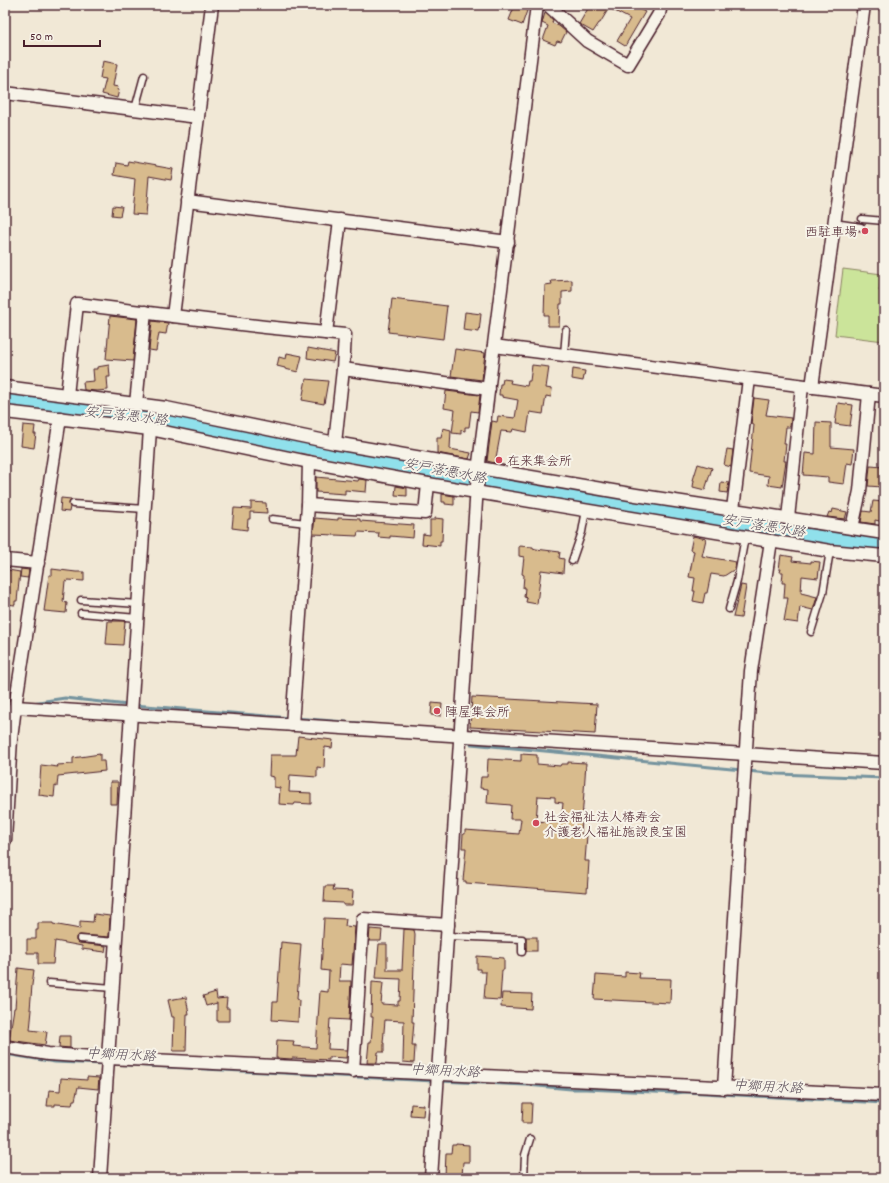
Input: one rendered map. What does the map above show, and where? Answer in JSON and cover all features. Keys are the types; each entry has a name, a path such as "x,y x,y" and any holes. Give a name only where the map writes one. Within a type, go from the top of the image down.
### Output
{"street":[{"path":"173,316 212,5"},
{"path":"431,1178 478,469 537,5"},
{"path":"548,5 587,41 628,65 660,14 661,5"},
{"path":"788,518 807,386 834,223 864,5"},
{"path":"5,93 198,117"},
{"path":"187,201 508,242"},
{"path":"326,333 340,220"},
{"path":"67,395 77,304 265,327 345,335 343,370 335,443"},
{"path":"136,404 145,312"},
{"path":"494,346 884,396"},
{"path":"343,370 488,389"},
{"path":"733,509 749,378"},
{"path":"5,388 166,408 335,443 478,469 884,533"},
{"path":"852,528 860,491 869,394"},
{"path":"5,412 150,429 309,462 428,484 477,488 586,510 830,551 884,556"},
{"path":"5,840 11,738 15,707 60,418"},
{"path":"100,1178 150,429"},
{"path":"292,726 308,505 309,462"},
{"path":"308,505 425,513 428,484"},
{"path":"724,1088 751,671 772,541"},
{"path":"5,560 38,563"},
{"path":"15,707 884,763"},
{"path":"353,1071 363,920 447,930"},
{"path":"5,1047 48,1054 109,1058 353,1071 884,1095"}],"lane":[{"path":"135,109 144,76"},
{"path":"862,219 884,221"},
{"path":"834,223 861,227"},
{"path":"564,355 566,330"},
{"path":"73,504 145,509"},
{"path":"572,561 582,532 586,510"},
{"path":"272,519 306,523"},
{"path":"729,609 737,581 745,536"},
{"path":"811,632 823,593 830,551"},
{"path":"81,600 138,604"},
{"path":"81,613 137,618"},
{"path":"447,930 522,939 522,952"},
{"path":"80,939 116,942"},
{"path":"49,983 113,988"},
{"path":"524,1178 525,1155 530,1138"}],"green space":[{"path":"843,269 882,274 879,291 884,292 884,341 835,335"}],"building":[{"path":"515,5 529,5 522,25 509,20"},
{"path":"590,5 631,5 645,12 625,46 617,41 630,19 609,8 593,32 579,24"},
{"path":"545,13 553,20 552,23 559,26 566,32 561,42 557,41 555,45 543,40 548,26 542,23"},
{"path":"103,61 117,64 113,86 118,87 117,90 119,90 117,98 102,94 106,79 100,78"},
{"path":"128,161 173,169 171,180 149,176 146,215 132,214 135,179 114,175 116,163 127,165"},
{"path":"113,206 122,207 120,216 112,215"},
{"path":"572,280 572,291 562,292 559,326 548,326 548,315 544,315 545,285 552,284 551,281"},
{"path":"392,299 447,306 443,339 388,332"},
{"path":"465,312 481,314 479,332 463,330"},
{"path":"110,316 137,319 133,361 106,359"},
{"path":"152,321 168,323 166,334 159,333 156,351 149,350"},
{"path":"308,348 335,353 333,362 307,358"},
{"path":"455,349 485,353 482,380 451,376"},
{"path":"287,353 302,356 298,372 277,366 279,357 286,359"},
{"path":"109,365 110,377 107,377 108,390 84,390 83,382 94,381 93,369"},
{"path":"532,365 549,367 546,388 552,389 551,397 546,396 543,414 530,412 527,432 513,429 512,432 501,431 495,463 487,461 492,421 497,422 498,416 515,418 518,400 499,395 500,384 502,384 503,379 511,380 510,383 527,386 528,381 530,381"},
{"path":"573,369 585,371 583,381 572,379"},
{"path":"306,379 328,381 324,404 302,400"},
{"path":"446,391 480,395 478,412 471,411 469,427 465,427 465,431 461,430 461,434 452,433 455,410 444,408"},
{"path":"754,398 769,400 766,415 791,418 790,427 786,427 784,461 786,461 782,487 768,485 769,476 749,473 754,425 751,424"},
{"path":"838,403 853,405 850,426 835,424"},
{"path":"816,422 831,423 831,447 854,449 852,464 847,463 844,484 828,482 828,477 803,475 805,453 815,454"},
{"path":"23,425 35,426 34,434 36,434 34,448 21,446"},
{"path":"443,428 451,430 450,449 471,453 469,459 437,453 437,438 441,438"},
{"path":"727,449 733,450 731,467 724,465"},
{"path":"698,464 712,468 705,490 693,487 693,480"},
{"path":"870,466 884,467 882,487 868,486"},
{"path":"316,477 358,481 359,479 367,480 366,492 345,490 345,494 316,492"},
{"path":"721,482 729,483 727,493 720,492"},
{"path":"396,486 407,488 407,496 395,495"},
{"path":"442,494 454,496 454,505 445,504 445,502 442,502"},
{"path":"61,498 71,499 69,503 69,512 60,511"},
{"path":"873,501 884,502 884,522 875,520 875,524 861,522 863,511 871,512"},
{"path":"251,502 266,503 267,513 250,512 247,530 232,528 234,508 251,509"},
{"path":"833,509 847,512 845,519 827,517 829,512 832,513"},
{"path":"315,518 338,520 338,518 360,519 360,521 414,525 413,538 390,536 390,538 378,537 379,533 358,532 357,536 313,534"},
{"path":"435,518 443,519 442,541 440,541 440,546 422,544 423,534 430,535 430,520 435,520"},
{"path":"693,536 706,539 702,556 736,562 735,569 724,576 711,574 703,603 693,601 695,578 689,577 694,551 690,550"},
{"path":"519,546 560,552 559,558 564,559 563,573 541,570 537,604 526,602 527,598 524,597 524,575 522,574 524,557 519,556"},
{"path":"781,555 793,557 792,561 811,563 811,561 820,562 818,578 802,576 801,593 817,597 813,610 800,607 798,623 784,621 788,598 784,598 785,583 782,583 783,572 780,572 781,569 779,569"},
{"path":"21,569 29,570 28,578 20,577"},
{"path":"52,569 84,572 84,581 65,581 63,602 67,603 66,613 44,611 49,575 52,575"},
{"path":"8,570 20,572 17,601 15,601 15,605 6,604 5,601"},
{"path":"741,585 746,586 741,618 733,617"},
{"path":"108,621 125,621 123,645 106,644"},
{"path":"472,697 597,704 595,734 470,727"},
{"path":"432,703 442,704 441,716 431,715"},
{"path":"298,736 333,740 332,748 325,747 324,768 317,767 317,777 290,775 289,792 311,793 311,804 279,804 280,788 274,787 274,777 269,776 270,755 296,755"},
{"path":"100,754 100,761 104,761 105,771 58,776 54,797 39,795 41,765 58,767 57,765 73,764 73,758"},
{"name":"社会福祉法人椿寿会 介護老人福祉施設良宝園","path":"521,754 537,755 537,764 560,766 561,764 568,764 568,762 586,763 581,834 587,835 585,861 589,861 587,892 466,883 466,881 463,881 466,848 462,848 463,834 465,834 465,830 519,834 521,819 510,819 511,805 487,803 488,789 480,788 481,777 487,777 488,759 521,761","holes":["538,796 555,797 555,802 563,803 561,823 536,821"]},
{"path":"110,782 118,782 117,804 110,804"},
{"path":"325,886 334,886 333,890 353,891 352,905 324,902"},
{"path":"94,914 110,916 109,937 80,935 76,937 76,941 80,943 106,946 105,952 82,949 82,946 55,941 53,964 38,964 38,953 27,953 27,939 36,939 38,923 53,923 80,929 80,921 93,922"},
{"path":"324,918 346,919 345,926 355,927 352,965 340,964 339,981 351,981 349,1020 330,1019 328,1049 347,1050 346,1058 329,1057 329,1060 276,1058 277,1040 294,1041 293,1046 316,1048 320,991 328,992 329,971 321,970"},
{"path":"370,929 382,930 381,941 369,941"},
{"path":"404,929 414,930 415,934 412,1022 414,1022 412,1046 415,1046 414,1063 403,1062 404,1021 385,1020 383,1043 384,1052 378,1052 377,1063 367,1063 369,1042 371,1042 373,1017 371,1017 372,982 383,983 381,1004 398,1005 398,1001 400,1001 401,979 376,978 379,944 387,944 387,970 402,970"},
{"path":"526,937 537,937 537,951 526,951"},
{"path":"281,942 301,944 297,999 299,1000 298,1022 272,1020 273,1002 277,1002"},
{"path":"477,956 504,958 500,1000 484,999 486,972 480,972 480,969 477,969"},
{"path":"18,968 34,970 30,1010 32,1010 30,1030 47,1032 45,1045 9,1040 15,1008"},
{"path":"625,972 640,973 639,978 671,979 670,1003 594,999 596,975 625,977"},
{"path":"216,992 217,999 227,998 226,1008 229,1008 229,1021 217,1021 217,1003 206,1006 203,996"},
{"path":"502,993 532,994 531,1009 501,1007"},
{"path":"186,997 189,1014 187,1014 186,1051 173,1051 174,1017 172,1017 168,1000"},
{"path":"60,1036 70,1036 70,1048 59,1047"},
{"path":"87,1077 99,1078 98,1089 78,1087 75,1100 73,1100 72,1105 55,1104 55,1106 47,1106 49,1090 60,1091 61,1078 87,1080"},
{"path":"523,1103 532,1103 531,1123 522,1123"},
{"path":"411,1104 424,1105 423,1116 410,1115"},
{"path":"452,1145 469,1145 469,1162 463,1162 462,1177 447,1178 447,1176 445,1176 446,1153 451,1153"}],"waterway":[{"name":"安戸落悪水路","path":"5,401 180,421 633,506 884,543"},
{"path":"32,703 65,698 128,705"},
{"path":"134,705 290,718"},
{"path":"5,706 13,706"},
{"path":"295,718 371,724"},
{"path":"466,741 471,744 742,770"},
{"path":"747,771 778,774 884,778"},
{"name":"中郷用水路","path":"5,1054 55,1062 105,1064"},
{"name":"中郷用水路","path":"110,1064 434,1081"},
{"name":"中郷用水路","path":"440,1081 527,1085 571,1089 676,1093 685,1092 884,1103"}],"place":[{"name":"西駐車場","path":"865,231"},
{"name":"在来集会所","path":"499,460"},
{"name":"陣屋集会所","path":"437,711"},
{"name":"社会福祉法人椿寿会 介護老人福祉施設良宝園","path":"536,823"}]}
